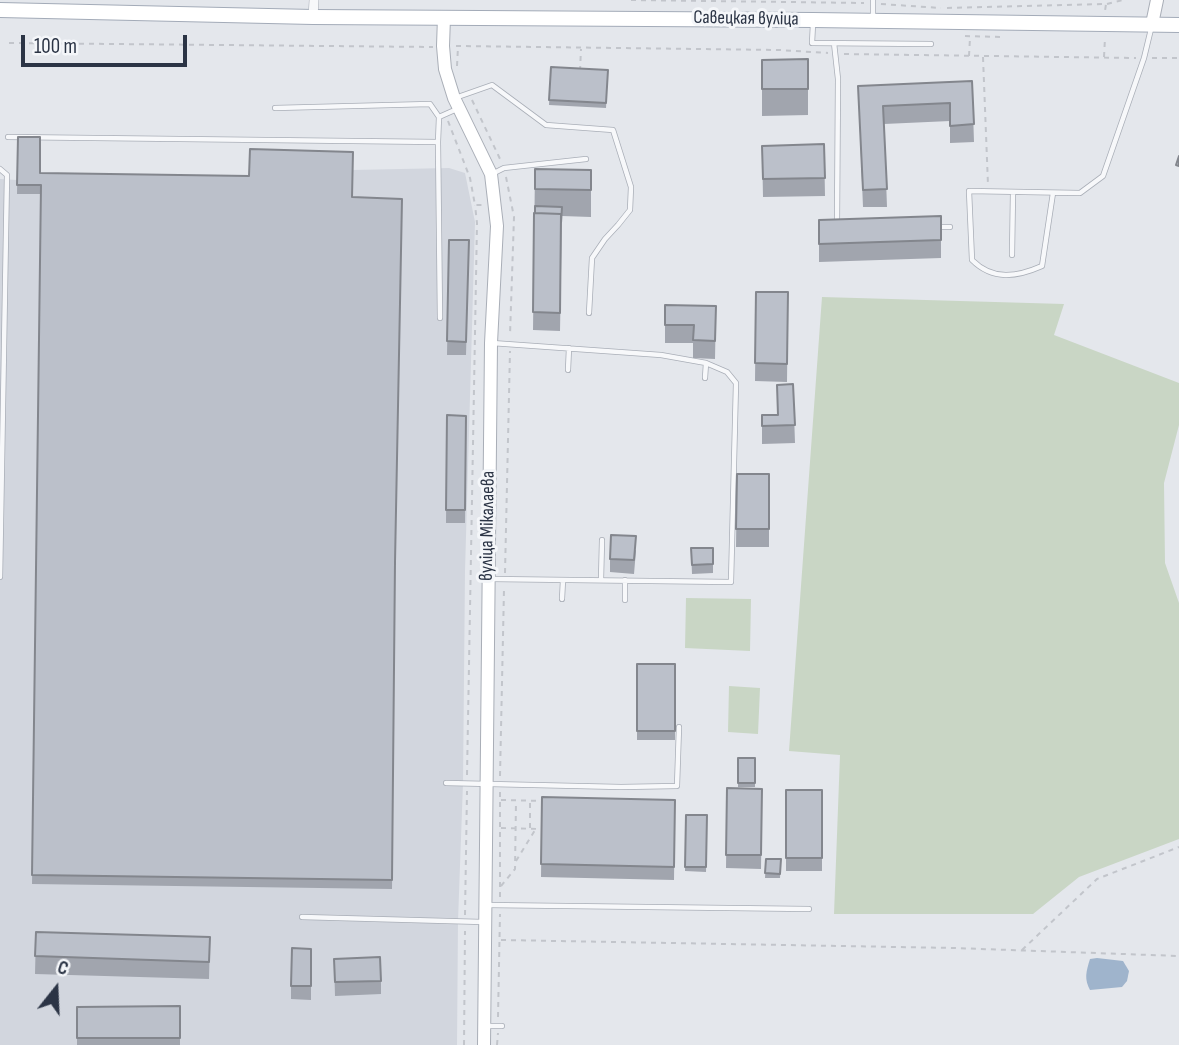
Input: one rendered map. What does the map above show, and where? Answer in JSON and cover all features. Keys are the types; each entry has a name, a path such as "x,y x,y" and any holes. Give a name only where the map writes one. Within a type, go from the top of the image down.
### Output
{"main road":[{"path":"1152,24 1157,0"},
{"name":"Савецкая вуліца","path":"0,9 313,17 1179,25"},
{"name":"вуліца Мікалаева","path":"443,17 445,69 456,103 491,174 497,226 491,343 484,1045"}],"street":[{"path":"313,17 314,0"}],"lane":[{"path":"873,2 873,21"},
{"path":"813,20 812,43 931,44"},
{"path":"1052,192 1042,266 1007,276 982,270 972,260 969,191 988,192 1052,192 1080,193 1103,176 1144,58 1152,24"},
{"path":"834,43 838,79 837,228"},
{"path":"439,117 446,114 456,103 492,85 546,125 613,131 631,187 630,210 593,258 589,313"},
{"path":"275,108 430,104 439,117 440,318"},
{"path":"8,137 438,142"},
{"path":"491,174 505,168 586,159"},
{"path":"0,169 7,175 0,577"},
{"path":"1012,254 1013,192"},
{"path":"925,227 950,227"},
{"path":"488,579 731,582 736,383 727,372 706,363 662,355 491,343"},
{"path":"568,370 569,348"},
{"path":"705,378 706,363"},
{"path":"601,580 602,540"},
{"path":"562,599 563,580"},
{"path":"625,580 625,600"},
{"path":"446,783 677,786 679,727"},
{"path":"485,905 809,909"},
{"path":"302,917 485,922"},
{"path":"484,1026 502,1026"}],"path":[{"path":"631,0 873,2 945,8 1106,4 1124,0"},
{"path":"894,0 894,5"},
{"path":"1104,57 1106,4"},
{"path":"969,56 970,37"},
{"path":"9,43 779,50 969,56 1179,58"},
{"path":"580,73 581,48"},
{"path":"982,56 988,192"},
{"path":"446,114 470,178 477,237 464,1045"},
{"path":"475,205 512,202"},
{"path":"500,800 554,801"},
{"path":"500,886 516,869 516,801"},
{"path":"530,801 530,829"},
{"path":"500,828 541,829"},
{"path":"516,862 536,829"},
{"path":"1021,950 1097,878 1179,848"},
{"path":"500,940 1021,950 1179,956"}],"shaded area":[{"path":"18,146 40,147 40,182 249,185 353,161 353,170 449,168 465,173 475,222 465,571 457,1045 0,1045 0,179 17,180"}],"green space":[{"path":"822,297 1064,304 1054,335 1179,383 1179,425 1164,483 1165,563 1179,603 1179,839 1079,877 1033,914 834,914 840,755 789,751"},
{"path":"686,598 751,599 750,651 685,648"},
{"path":"729,686 760,688 758,734 728,732"}],"water":[{"path":"1090,959 1123,961 1129,971 1127,981 1122,987 1090,990 1086,979 1087,968"}],"building":[{"path":"808,59 808,89 762,89 762,60"},
{"path":"551,67 608,70 606,103 549,100"},
{"path":"972,81 974,124 950,126 950,103 883,106 887,189 863,190 858,86"},
{"path":"18,137 40,137 40,173 249,176 250,149 353,152 352,197 402,199 392,880 32,875 41,185 17,185"},
{"path":"824,144 825,178 763,179 762,146"},
{"path":"535,169 591,170 591,190 535,189"},
{"path":"535,206 562,207 561,223 561,214 535,213"},
{"path":"534,213 561,214 560,313 533,312"},
{"path":"941,216 941,240 819,244 819,220"},
{"path":"449,240 469,240 466,342 447,341"},
{"path":"756,292 788,292 787,364 755,363"},
{"path":"665,305 716,306 715,341 693,340 694,325 665,325"},
{"path":"793,384 795,425 762,426 762,415 778,415 777,385"},
{"path":"447,415 466,416 465,510 446,510"},
{"path":"737,474 769,474 769,529 736,529"},
{"path":"611,535 636,536 634,560 610,559"},
{"path":"691,548 713,548 713,564 692,565"},
{"path":"637,664 675,664 675,731 637,731"},
{"path":"738,758 755,758 755,783 738,783"},
{"path":"727,788 762,789 761,855 726,855"},
{"path":"786,790 822,790 822,858 786,858"},
{"path":"542,797 675,800 674,867 541,864"},
{"path":"686,815 707,815 706,867 685,867"},
{"path":"766,859 781,859 780,874 765,873"},
{"path":"36,932 210,937 209,962 35,956"},
{"path":"292,948 311,949 311,986 291,986"},
{"path":"380,957 381,981 335,982 334,959"},
{"path":"180,1006 180,1038 77,1038 77,1007"}]}
